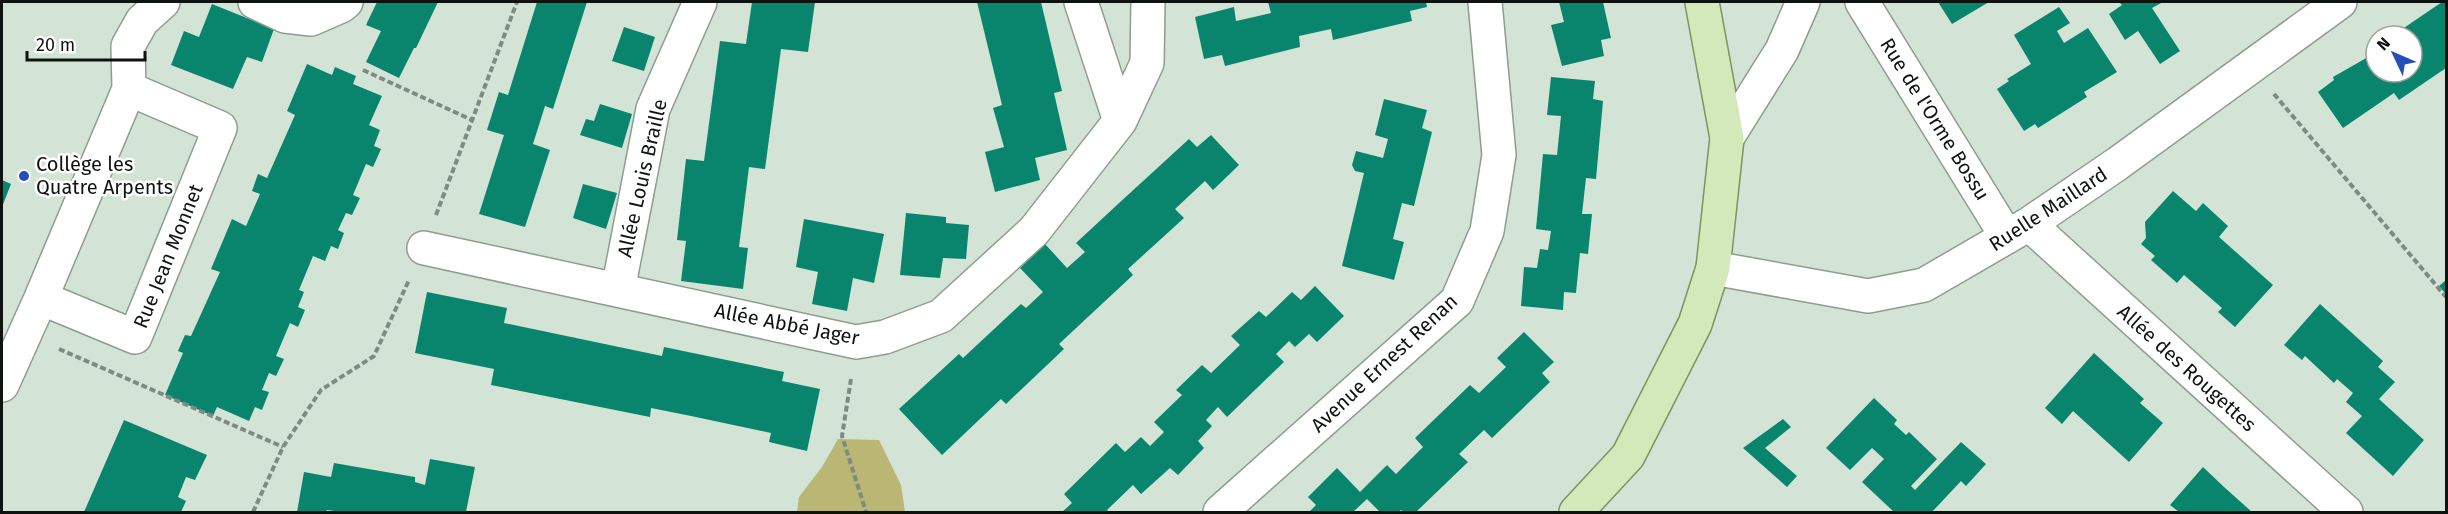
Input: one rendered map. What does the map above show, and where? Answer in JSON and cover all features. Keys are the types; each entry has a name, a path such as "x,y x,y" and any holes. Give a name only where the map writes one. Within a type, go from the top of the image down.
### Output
{"main road":[{"path":"1576,513 1628,456 1695,324 1713,268 1727,138 1702,2"}],"street":[{"path":"2,385 129,89 128,46 142,21 163,2"},
{"path":"255,2 285,16 311,19 345,2"},
{"name":"Allée Louis Braille","path":"618,290 653,109 700,2"},
{"path":"1081,2 1120,121"},
{"name":"Allée Abbé Jager","path":"424,248 856,342 885,337 941,316 1034,231 1120,121 1147,63 1148,2"},
{"name":"Avenue Ernest Renan","path":"1220,513 1457,301 1486,231 1499,155 1485,2"},
{"path":"1727,138 1782,50 1803,2"},
{"name":"Rue de l'Orme Bossu","path":"1862,2 2018,231"},
{"name":"Ruelle Maillard","path":"1713,268 1868,296 1924,285 2018,231 2117,164 2340,2"},
{"name":"Rue Jean Monnet","path":"41,298 135,338 220,128 129,89"},
{"name":"Allée des Rougettes","path":"2018,231 2346,513"}],"path":[{"path":"253,513 284,447 321,390 374,356 424,248 517,2"},
{"path":"2250,66 2446,297"},
{"path":"363,70 472,120"},
{"path":"856,342 842,436 866,513"},
{"path":"58,349 284,447"}],"shaded area":[{"path":"838,439 879,440 901,485 905,512 797,512 799,497 822,467"}],"building":[{"path":"377,2 438,2 399,78 366,62 381,31 366,25"},
{"path":"537,2 587,2 553,109 545,106 533,144 550,150 525,227 479,214 504,135 487,130 499,92 508,95"},
{"path":"752,2 815,2 808,52 781,49 765,169 749,167 739,247 748,248 743,289 681,281 686,241 677,240 686,159 704,161 720,41 746,44"},
{"path":"977,2 1041,2 1062,91 1054,93 1067,150 1035,158 1040,180 995,192 985,152 1004,147 993,108 1002,105"},
{"path":"1268,2 1426,2 1427,7 1410,11 1412,21 1333,40 1331,29 1299,36 1300,47 1225,66 1222,55 1204,59 1195,17 1234,7 1236,21 1271,13"},
{"path":"1559,2 1603,2 1611,38 1601,40 1604,56 1562,66 1551,25 1564,22"},
{"path":"1938,2 1989,2 1952,24"},
{"path":"2119,2 2163,2 2152,8 2180,51 2160,64 2138,31 2125,40 2109,14 2122,5"},
{"path":"2442,2 2446,2 2446,68 2424,83 2424,24 2410,24"},
{"path":"212,4 274,29 262,62 247,57 233,89 171,65 184,31 199,37"},
{"path":"2059,7 2070,23 2057,31 2064,43 2088,28 2117,72 2084,92 2087,97 2038,128 2035,124 2024,131 1997,89 2009,81 2007,79 2031,64 2014,35"},
{"path":"624,27 655,37 644,71 612,61"},
{"path":"2364,59 2364,84 2422,84 2399,100 2394,93 2343,128 2318,92 2334,80 2333,77"},
{"path":"307,64 332,75 335,67 356,76 353,84 382,96 369,125 380,130 374,146 381,149 373,167 366,164 353,195 360,198 352,215 346,213 338,230 344,233 338,249 331,246 325,261 313,256 299,290 304,292 298,307 305,310 298,327 290,323 276,356 284,359 276,376 269,373 262,390 269,392 262,410 255,407 249,421 217,407 213,416 165,395 183,353 178,351 185,335 191,336 220,272 211,269 232,219 246,226 260,194 252,191 258,174 267,178 295,115 287,111"},
{"path":"1551,77 1595,81 1593,99 1603,101 1596,179 1586,178 1582,214 1592,214 1588,254 1580,253 1576,293 1564,292 1563,310 1521,306 1524,267 1537,268 1540,249 1548,250 1551,231 1536,229 1543,154 1557,155 1561,116 1547,115"},
{"path":"1384,99 1427,110 1422,128 1432,132 1414,206 1402,203 1393,239 1404,242 1394,280 1342,266 1364,173 1355,171 1352,165 1356,151 1383,158 1388,139 1375,135"},
{"path":"600,104 632,114 622,148 580,135 586,119 594,121"},
{"path":"1211,135 1239,165 1213,190 1205,181 1175,209 1184,218 1128,269 1133,275 1059,344 1064,349 1006,404 1001,399 942,455 899,409 959,354 963,358 1021,304 1026,308 1043,292 1020,268 1045,244 1067,268 1085,252 1076,243 1118,204 1189,139 1197,147"},
{"path":"2,180 11,184 2,207"},
{"path":"583,184 617,193 606,229 573,218"},
{"path":"2173,191 2196,211 2203,203 2228,226 2219,237 2273,285 2235,327 2218,312 2222,308 2184,275 2177,283 2151,260 2155,256 2141,244 2146,238 2145,222"},
{"path":"906,213 946,217 946,223 969,225 966,259 943,258 940,278 900,275"},
{"path":"804,219 884,234 874,283 853,278 847,311 812,304 818,272 796,267"},
{"path":"2446,280 2446,294 2439,286"},
{"path":"1315,286 1344,316 1317,342 1309,334 1295,347 1289,341 1276,354 1284,362 1227,417 1218,407 1206,420 1212,426 1198,441 1204,448 1178,475 1170,468 1141,494 1133,485 1107,510 1109,512 1062,512 1072,503 1064,494 1116,443 1125,452 1141,437 1150,446 1164,432 1154,422 1182,395 1176,390 1202,365 1211,373 1240,345 1231,336 1259,311 1266,317 1292,292 1301,300"},
{"path":"427,292 507,308 504,323 662,356 664,347 784,372 782,381 820,389 807,451 769,442 771,433 691,416 651,408 650,417 491,385 494,369 415,353"},
{"path":"2320,304 2383,361 2378,367 2395,382 2379,399 2424,440 2393,476 2346,433 2362,416 2346,402 2353,393 2337,379 2334,383 2305,356 2302,360 2284,345"},
{"path":"1524,332 1554,362 1542,373 1550,382 1492,438 1484,430 1459,454 1468,462 1416,512 1401,510 1399,512 1380,512 1367,499 1353,512 1309,512 1316,505 1308,497 1337,468 1360,492 1387,465 1396,474 1423,447 1415,438 1470,385 1479,393 1506,367 1497,358"},
{"path":"2094,353 2144,399 2140,403 2163,423 2129,462 2073,411 2062,424 2045,408"},
{"path":"1874,398 1897,420 1894,424 1906,435 1909,432 1937,459 1911,486 1915,490 1961,442 1986,464 1966,486 1961,481 1932,512 1894,512 1862,482 1884,459 1872,448 1850,470 1826,448"},
{"path":"1783,419 1791,427 1765,448 1797,476 1787,487 1743,448"},
{"path":"124,420 207,455 195,480 186,477 178,497 186,501 181,512 84,512"},
{"path":"430,459 475,467 466,512 327,510 326,512 297,512 304,472 331,477 334,463 415,477 415,482 425,485"},
{"path":"2203,467 2252,512 2179,512 2170,505"}],"place":[{"name":"Collège les Quatre Arpents","path":"24,176"}]}
